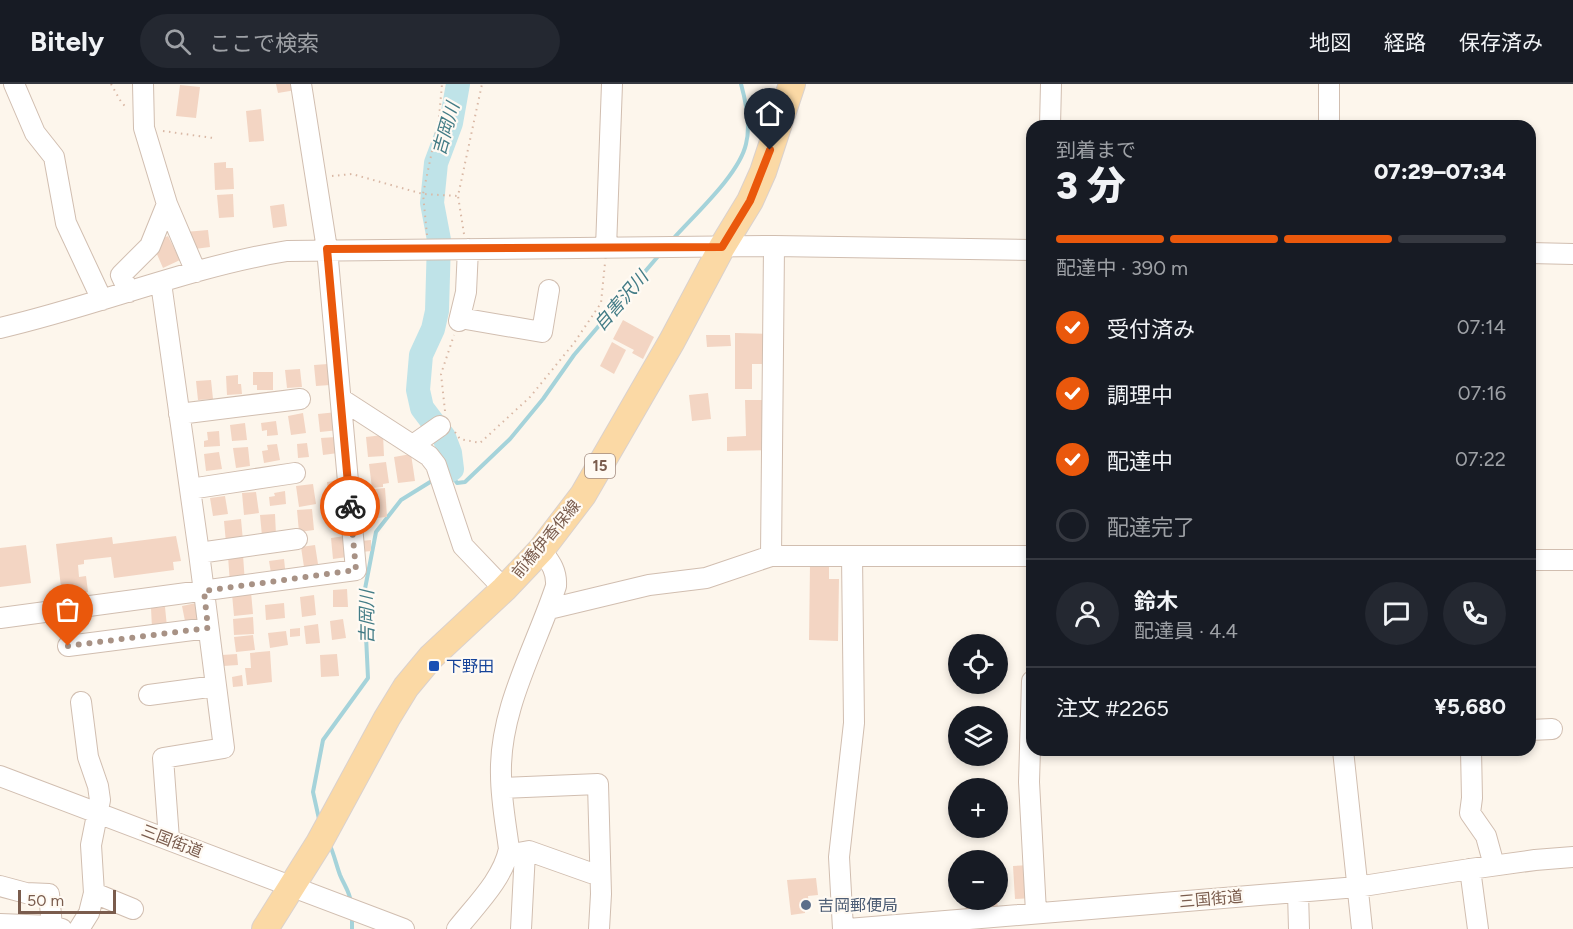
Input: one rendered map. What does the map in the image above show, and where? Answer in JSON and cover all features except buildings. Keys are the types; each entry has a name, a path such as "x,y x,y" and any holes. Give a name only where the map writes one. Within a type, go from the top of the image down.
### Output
{"main road":[{"name":"前橋伊香保線","path":"265,929 319,843 406,687 431,657 504,589 541,550 583,495 750,201 763,172 792,84"}],"street":[{"path":"14,84 35,134 54,157 66,223 102,300"},
{"path":"143,84 144,128 167,204 196,272"},
{"path":"0,618 356,570 327,249 301,84"},
{"path":"606,248 612,84"},
{"path":"1050,120 1051,84"},
{"path":"1329,84 1329,120"},
{"path":"129,292 121,275 150,246 167,204"},
{"path":"0,328 72,310 254,256 287,251 774,246 1026,250"},
{"path":"771,556 774,246"},
{"path":"462,249 466,292 460,320 542,332 549,290"},
{"path":"1536,253 1573,254"},
{"path":"161,283 224,748 163,758 169,839"},
{"path":"180,414 300,399"},
{"path":"341,399 432,431 429,456 436,465 463,546 504,589"},
{"path":"190,489 295,473"},
{"path":"199,553 297,539"},
{"path":"516,854 509,849 501,775 504,744 513,701 556,586 557,575 554,567 541,550"},
{"path":"549,609 648,585 706,578 771,556 1026,556"},
{"path":"849,929 839,857 854,723 852,556"},
{"path":"1536,560 1573,560"},
{"path":"68,646 208,628"},
{"path":"149,695 216,686"},
{"path":"78,929 89,913 94,893 91,844 92,830 98,814 98,786 88,757 81,702"},
{"path":"1536,730 1552,729"},
{"path":"1030,756 1029,782 1036,912"},
{"path":"1344,756 1362,929"},
{"path":"1471,756 1470,813 1486,836 1494,865"},
{"name":"三国街道","path":"0,776 404,929"},
{"path":"502,788 598,784 599,929"},
{"path":"457,929 516,854 529,851 591,873 600,872"},
{"path":"516,854 521,929"},
{"path":"1573,857 1573,868"},
{"name":"三国街道","path":"849,929 1356,887 1470,868 1573,857"},
{"path":"1470,868 1478,929"},
{"path":"0,886 26,893 49,894 57,928 0,924"},
{"path":"1298,892 1299,929"},
{"path":"94,893 133,909"}],"path":[{"path":"431,249 423,194 439,118 442,84"},
{"path":"462,249 458,196 482,84"},
{"path":"316,178 352,174 423,194 458,196"},
{"path":"460,320 447,351 441,374 432,431 480,443 530,397 574,343 602,303 606,248"}],"waterway":[{"name":"吉岡川","path":"449,471 452,469 450,453 444,437 422,408 418,390 421,355 433,329 437,311 439,240 432,203 436,163 451,123 458,84"},
{"name":"自害沢川","path":"673,239 735,169 742,156 746,144 748,121 741,84"},
{"name":"自害沢川","path":"444,474 449,471 457,483 465,482 510,439 543,399 574,355 660,254"},
{"name":"吉岡川","path":"319,819 313,792 323,740 368,678 364,594 376,532 401,500 435,479"},
{"name":"吉岡川","path":"329,843 351,903"},
{"name":"吉岡川","path":"352,916 352,929"}],"way so far":[{"path":"68,646 208,628 204,591 356,570 350,506"}],"place":[{"name":"下野田","path":"434,666"},
{"name":"吉岡郵便局","path":"806,905"}],"route":[{"path":"350,506 327,249 722,247 750,201 770,150"}]}
